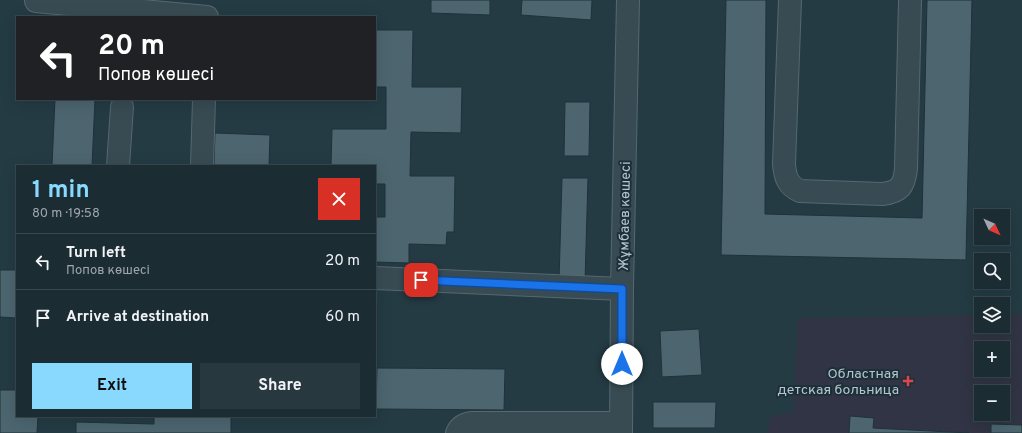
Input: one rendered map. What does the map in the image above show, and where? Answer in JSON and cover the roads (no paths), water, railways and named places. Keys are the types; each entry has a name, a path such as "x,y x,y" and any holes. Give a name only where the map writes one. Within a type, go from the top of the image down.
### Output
{"street":[{"path":"207,16 208,0"},
{"name":"Жұмбаев көшесі","path":"621,428 622,289 628,0"},
{"path":"790,0 784,164 788,182 793,188 800,191 882,194 892,193 900,188 905,179 910,0"},
{"path":"36,2 196,16"},
{"path":"202,165 204,100"},
{"path":"118,165 122,107"},
{"path":"376,278 622,289"},
{"path":"457,433 459,428 464,424 471,423 621,428"}],"place":[{"name":"Областная детская больница","path":"908,381"}]}
